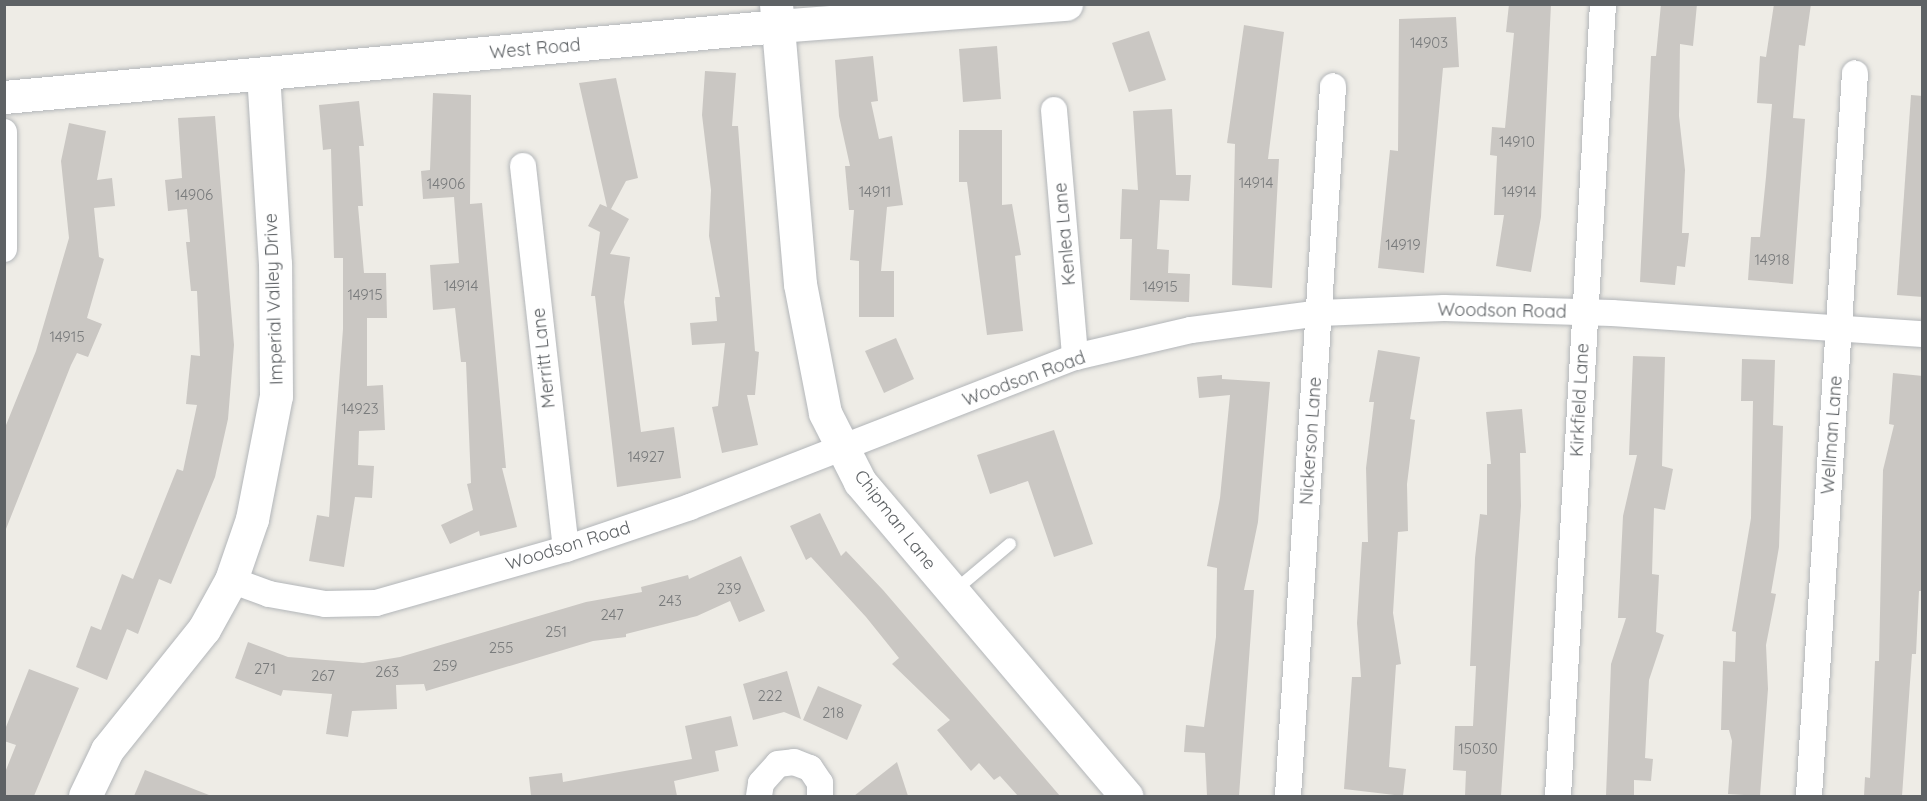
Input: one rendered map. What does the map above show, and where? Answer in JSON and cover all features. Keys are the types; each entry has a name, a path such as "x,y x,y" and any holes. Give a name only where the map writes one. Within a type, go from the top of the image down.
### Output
{"street":[{"name":"West Road","path":"4,97 263,75 777,15 1066,4"},
{"name":"Kirkfield Lane","path":"1558,796 1603,4"},
{"name":"Chipman Lane","path":"777,15 808,343 825,413 860,482 1126,796"},
{"name":"Wellman Lane","path":"1809,796 1855,73"},
{"name":"Imperial Valley Drive","path":"85,796 107,750 171,674 204,629 231,580 252,519 276,396 275,264 263,75"},
{"name":"Nickerson Lane","path":"1288,796 1333,86"},
{"name":"Kenlea Lane","path":"1054,110 1075,357"},
{"path":"4,132 4,249"},
{"name":"Merritt Lane","path":"523,166 566,549"},
{"name":"Woodson Road","path":"231,580 269,594 325,604 376,603 566,549 843,448 1075,357 1191,330 1320,313 1444,308 1584,313 1923,334"},
{"path":"759,796 761,783 778,764 794,762 810,768 820,783 820,796"}],"lane":[{"path":"953,592 1010,544"}],"building":[{"path":"1509,4 1551,4 1541,217 1531,272 1496,266 1504,215 1494,215 1497,156 1490,155 1492,127 1505,128 1514,33 1506,32"},
{"path":"1661,4 1697,4 1693,46 1680,44 1679,116 1685,170 1682,233 1689,233 1685,267 1677,266 1675,285 1640,282 1651,56 1656,56"},
{"path":"1774,4 1811,4 1805,46 1799,45 1793,118 1805,119 1793,284 1748,280 1751,237 1760,237 1772,104 1757,103 1760,56 1766,57"},
{"path":"1456,17 1459,67 1443,68 1424,273 1378,268 1390,150 1398,151 1399,19"},
{"path":"1244,25 1284,32 1268,159 1279,159 1272,288 1232,285 1235,144 1227,143"},
{"path":"1149,31 1166,80 1129,92 1112,43"},
{"path":"997,46 1001,99 963,102 959,49"},
{"path":"873,56 878,101 871,102 879,139 892,136 903,205 887,207 881,271 894,271 894,317 859,317 859,261 850,260 854,210 849,210 845,166 850,166 839,116 835,60"},
{"path":"705,71 736,73 732,126 738,126 755,351 759,352 755,395 747,395 758,445 722,453 712,407 718,406 725,343 692,345 690,323 717,321 715,297 720,297 709,236 711,190 702,115"},
{"path":"616,78 638,178 626,181 611,209 629,219 610,254 630,257 624,302 641,432 674,427 681,478 617,487 595,296 591,296 600,232 588,226 600,204 607,207 579,83"},
{"path":"433,93 471,95 470,204 482,203 506,468 502,468 517,527 480,536 479,531 450,544 441,525 473,510 467,484 471,483 466,362 461,362 455,308 433,310 430,265 459,263 454,197 423,199 421,171 430,170"},
{"path":"1911,95 1923,96 1923,297 1897,295"},
{"path":"359,101 364,146 359,146 363,206 358,206 364,273 386,273 387,318 367,318 367,386 383,385 385,430 359,431 358,465 374,466 372,498 355,497 344,567 309,561 317,515 329,517 343,329 343,258 334,258 331,149 323,150 319,105"},
{"path":"1172,109 1176,175 1191,175 1189,201 1160,200 1157,249 1169,250 1168,273 1190,274 1189,302 1130,300 1132,239 1120,239 1122,189 1138,190 1133,111"},
{"path":"215,116 234,345 228,419 215,477 171,584 159,579 138,634 127,629 107,680 76,667 91,626 101,630 122,574 133,579 177,469 183,471 197,405 186,404 191,355 200,356 197,291 191,291 186,242 190,242 187,209 168,211 165,180 182,178 178,118"},
{"path":"69,123 106,131 97,180 112,178 115,206 94,208 99,257 104,259 87,318 102,324 88,357 77,353 71,365 6,529 4,430 36,351 69,238 61,161"},
{"path":"959,130 1002,130 1002,205 1012,204 1021,255 1015,256 1023,331 987,335 967,182 959,182"},
{"path":"896,338 914,379 884,393 865,351"},
{"path":"1378,350 1420,357 1410,419 1415,420 1407,484 1408,531 1398,532 1393,613 1401,664 1396,665 1389,767 1406,769 1403,796 1344,789 1352,677 1361,677 1357,623 1362,542 1368,542 1366,468 1374,402 1369,402"},
{"path":"1633,356 1665,357 1662,466 1673,469 1665,510 1654,508 1652,574 1659,575 1656,632 1664,635 1649,680 1645,758 1653,759 1651,781 1634,780 1634,796 1606,796 1611,664 1626,618 1618,618 1623,516 1637,455 1629,455"},
{"path":"1742,359 1775,360 1773,425 1783,426 1779,547 1771,593 1776,594 1766,645 1768,689 1760,796 1728,794 1732,741 1729,730 1721,730 1723,661 1735,662 1736,632 1732,631 1751,518 1753,401 1741,401"},
{"path":"1893,373 1923,376 1923,591 1919,591 1916,654 1912,654 1902,796 1864,796 1865,777 1870,778 1875,661 1879,661 1883,470 1894,425 1889,424"},
{"path":"1222,375 1222,379 1270,382 1258,522 1244,590 1254,590 1239,796 1207,796 1205,753 1184,752 1186,725 1204,727 1216,637 1217,568 1207,566 1220,498 1230,395 1199,398 1197,377"},
{"path":"1522,409 1526,453 1520,453 1521,506 1501,796 1465,796 1466,771 1453,770 1455,726 1473,726 1476,666 1470,666 1475,558 1480,514 1487,515 1487,464 1491,464 1486,412"},
{"path":"1054,430 1093,544 1054,557 1028,481 990,494 977,455"},
{"path":"820,513 841,556 846,551 883,590 1060,796 1018,796 1000,776 994,780 979,763 971,771 937,730 950,720 892,664 899,658 866,617 811,557 806,560 790,526"},
{"path":"741,556 765,611 739,622 730,601 697,616 626,634 626,637 593,641 426,691 424,684 396,685 397,709 352,711 348,737 326,734 332,694 283,690 281,696 235,678 248,642 288,657 363,663 400,657 586,602 642,592 641,587 688,575 689,579"},
{"path":"29,669 79,688 34,796 4,796 4,775 16,745 4,741 4,732"},
{"path":"787,671 801,719 784,712 753,720 743,684"},
{"path":"818,686 862,705 847,740 803,720"},
{"path":"731,716 738,746 715,751 719,771 674,781 677,796 531,796 529,777 562,773 563,782 692,759 685,726"},
{"path":"897,762 908,796 854,796"},
{"path":"145,770 209,795 209,796 134,796"}]}
